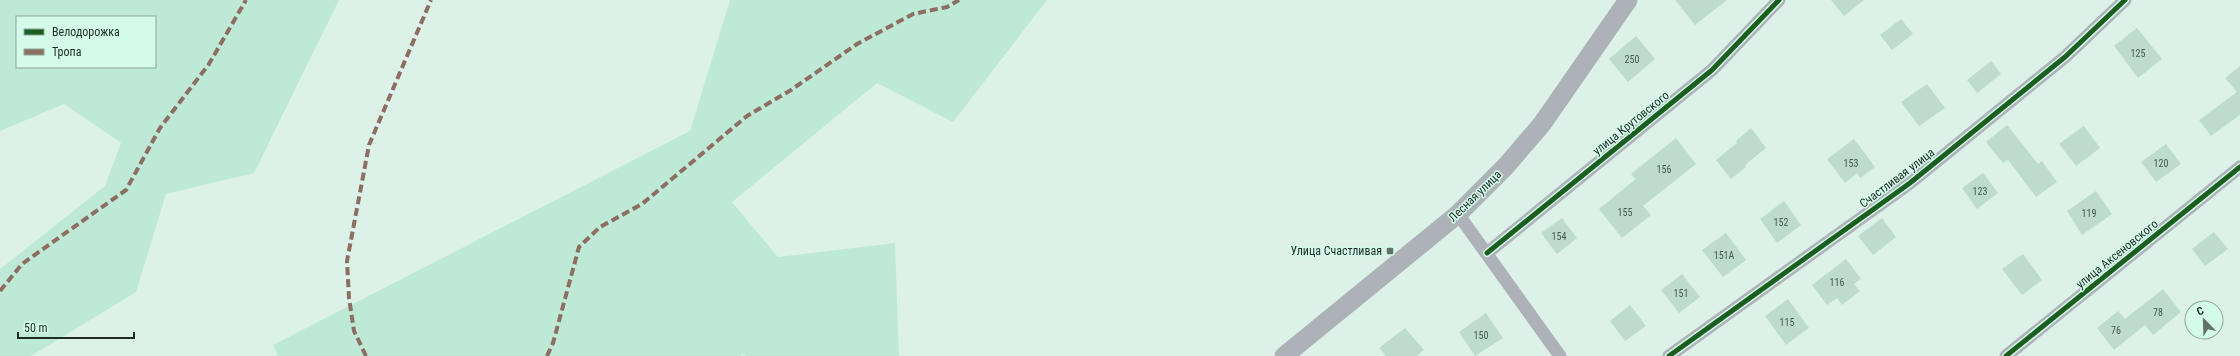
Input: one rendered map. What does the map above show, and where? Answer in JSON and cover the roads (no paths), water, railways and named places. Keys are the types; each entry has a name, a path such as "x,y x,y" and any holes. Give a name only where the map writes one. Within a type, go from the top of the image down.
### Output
{"main road":[{"name":"Лесная улица","path":"1284,356 1458,214 1506,166 1542,124 1628,0"}],"street":[{"name":"улица Крутовского","path":"1487,253 1712,70 1779,0"},
{"name":"Счастливая улица","path":"1669,356 1910,182 2065,57 2125,0"},
{"name":"улица Аксеновского","path":"2006,356 2240,167"},
{"path":"1458,214 1560,356"}],"place":[{"name":"Улица Счастливая","path":"1390,251"}]}
